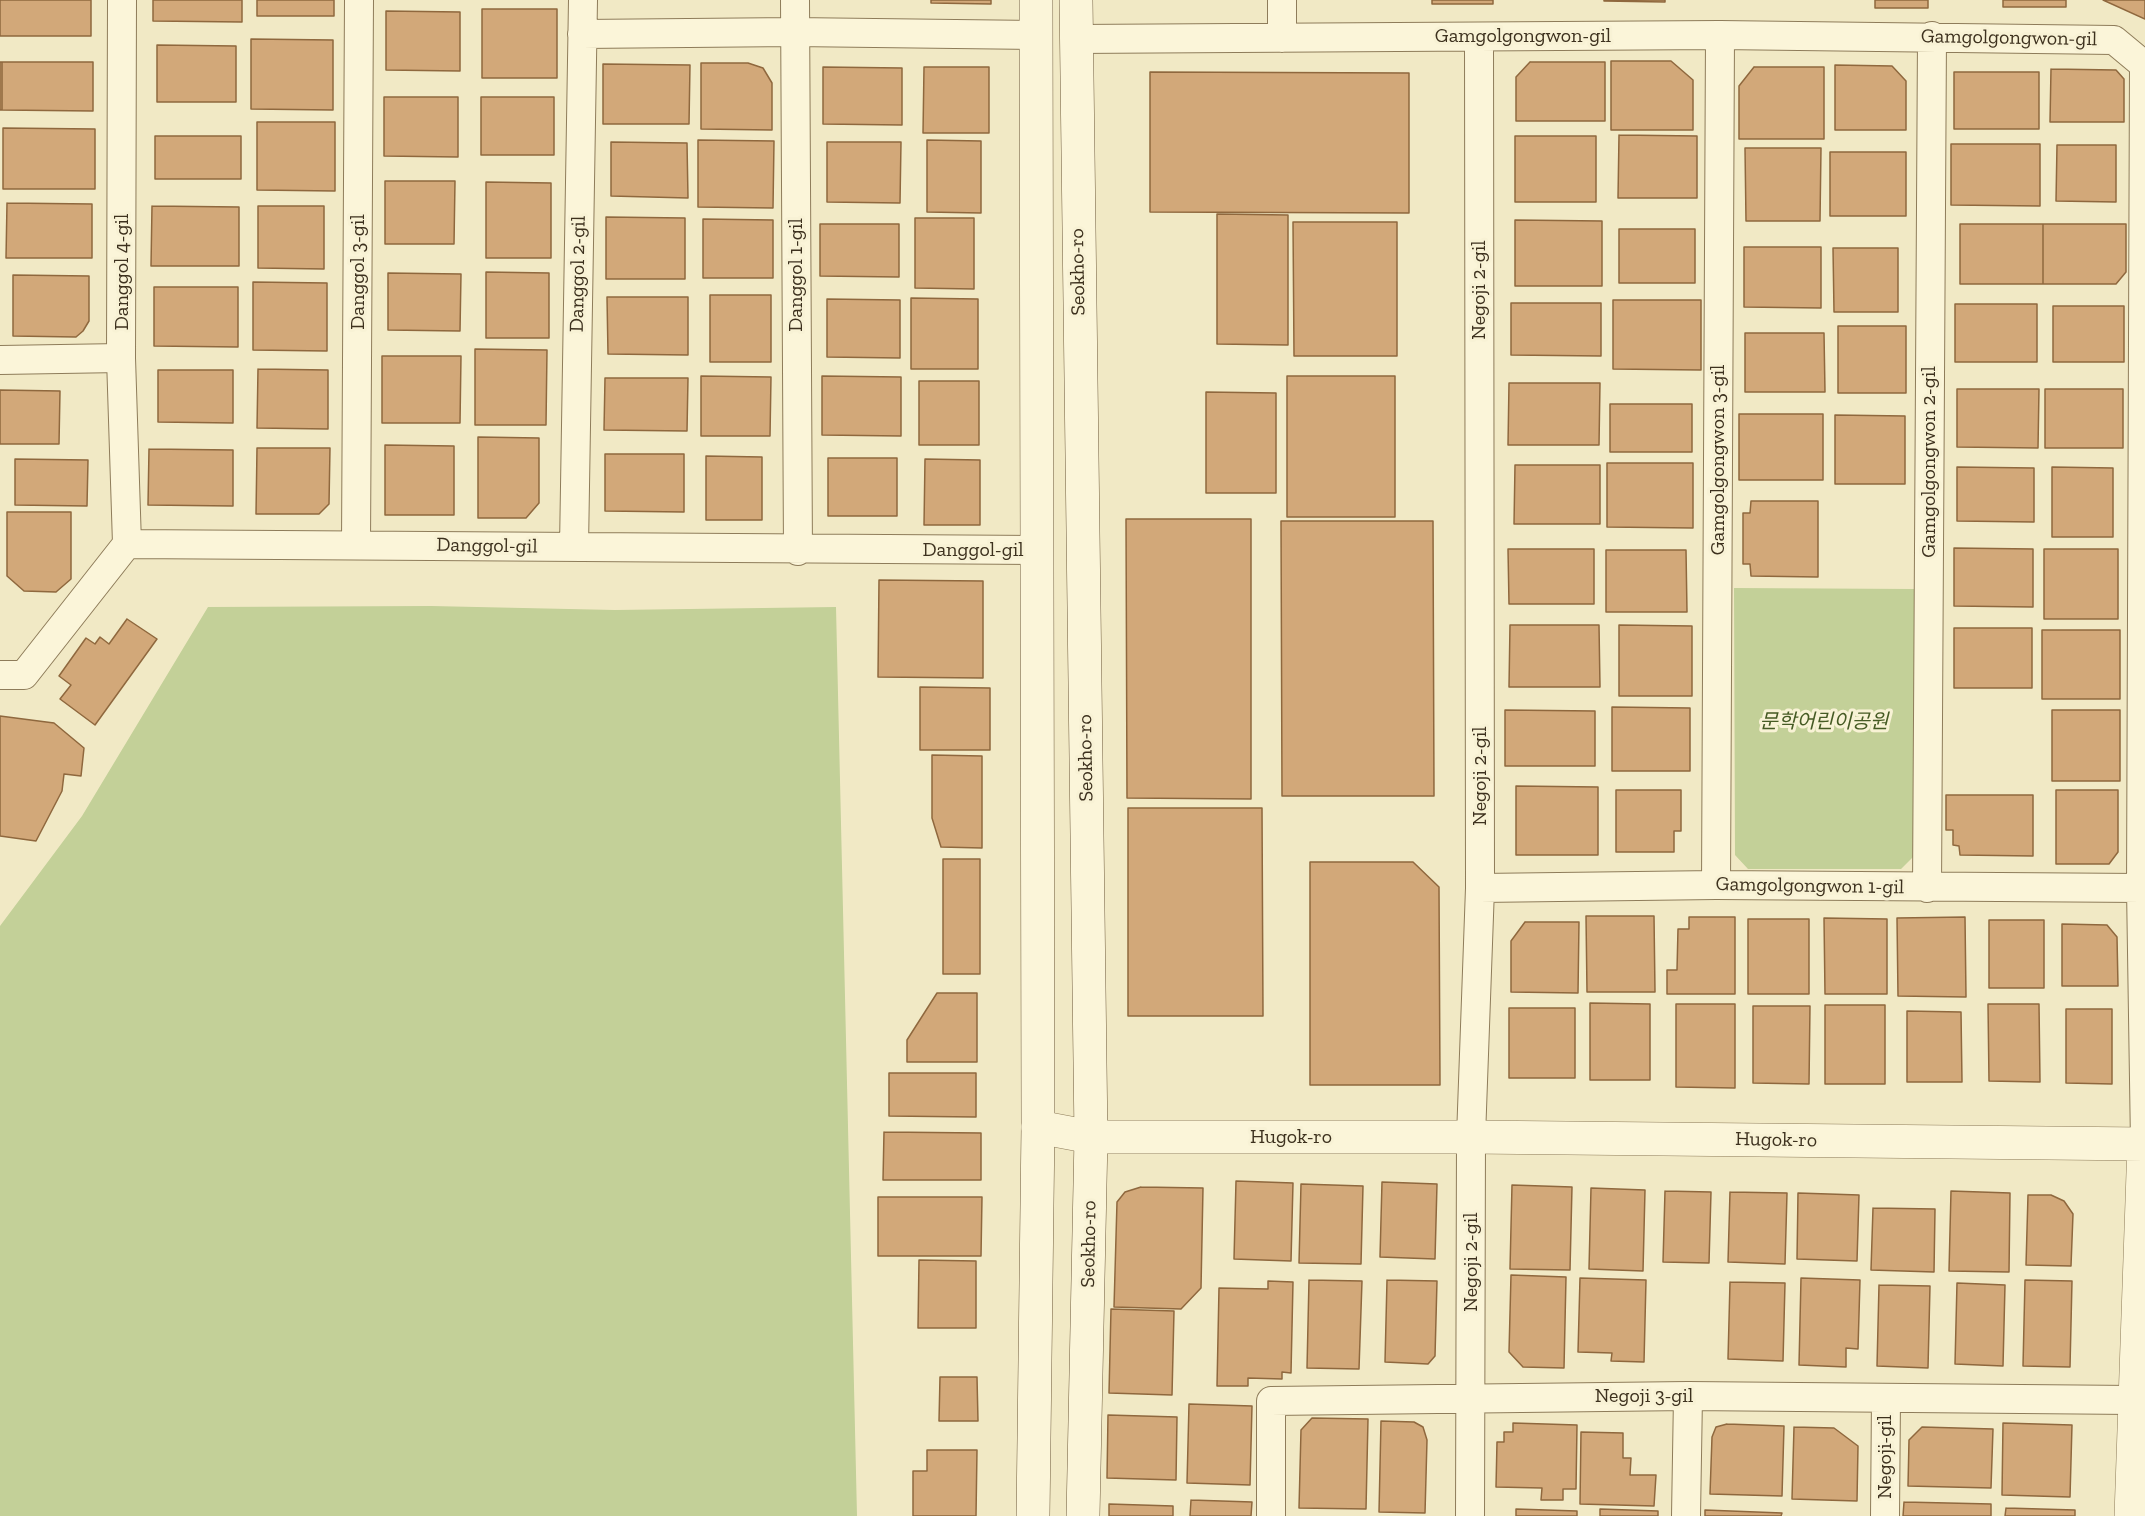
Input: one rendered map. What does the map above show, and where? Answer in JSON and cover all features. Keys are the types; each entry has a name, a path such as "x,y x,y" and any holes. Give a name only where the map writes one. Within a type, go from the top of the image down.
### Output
{"main road":[{"name":"Seokho-ro","path":"1033,1516 1038,1127 1036,0"},
{"name":"Seokho-ro","path":"1076,0 1091,1137 1083,1516"},
{"name":"Hugok-ro","path":"1038,1127 1091,1137 1471,1137 2144,1144"},
{"path":"2131,1516 2133,1400 2144,1144"}],"street":[{"name":"Danggol 4-gil","path":"122,0 122,358 127,544"},
{"name":"Danggol 3-gil","path":"356,544 359,0"},
{"name":"Danggol 2-gil","path":"574,547 583,0"},
{"name":"Danggol 1-gil","path":"795,0 798,551"},
{"path":"1282,0 1282,38"},
{"path":"582,34 794,32 1036,35"},
{"name":"Gamgolgongwon-gil","path":"1075,39 1720,35 2114,40 2144,65 2141,888 2144,1144"},
{"name":"Gamgolgongwon 3-gil","path":"1716,885 1720,35"},
{"name":"Gamgolgongwon 2-gil","path":"1927,888 1932,36"},
{"name":"Negoji 2-gil","path":"1470,1516 1471,1137 1480,888 1479,37"},
{"path":"0,360 122,358"},
{"path":"0,675 24,675 127,544"},
{"name":"Danggol-gil","path":"127,544 356,544 798,551 1038,550"},
{"name":"Gamgolgongwon 1-gil","path":"1480,888 1716,885 2141,888"},
{"path":"1686,1516 1688,1396"},
{"name":"Negoji 3-gil","path":"1271,1516 1271,1401 1688,1396 2133,1400"},
{"name":"Negoji-gil","path":"1885,1516 1886,1398"}],"green space":[{"name":"문학어린이공원","path":"1734,588 1914,589 1914,856 1901,869 1748,869 1735,855"},
{"path":"431,606 615,610 836,607 857,1516 0,1516 0,926 82,816 208,607"}],"building":[{"path":"0,0 91,0 91,36 0,36"},
{"path":"153,0 242,0 242,22 153,21"},
{"path":"257,0 334,0 334,16 257,16"},
{"path":"931,0 991,0 991,4 931,3"},
{"path":"1432,0 1493,0 1493,4 1432,4"},
{"path":"1665,0 1665,2 1604,1"},
{"path":"1875,0 1928,0 1928,8 1875,8"},
{"path":"2003,0 2066,0 2066,7 2003,7"},
{"path":"2103,0 2145,0 2145,19"},
{"path":"482,9 557,9 557,78 482,78"},
{"path":"386,11 460,12 460,71 386,70"},
{"path":"251,39 333,40 333,110 251,109"},
{"path":"157,45 236,46 236,102 157,102"},
{"path":"1611,61 1671,61 1693,80 1693,130 1611,130"},
{"path":"0,62 2,62 2,110 0,110"},
{"path":"2,62 93,62 93,111 2,110"},
{"path":"1530,62 1605,62 1605,121 1516,121 1516,77"},
{"path":"701,63 748,63 763,68 772,83 772,130 701,129"},
{"path":"603,64 690,65 689,124 603,124"},
{"path":"1835,65 1892,66 1906,81 1906,130 1835,130"},
{"path":"823,67 902,68 902,125 823,124"},
{"path":"924,67 989,67 989,133 923,133"},
{"path":"1754,67 1824,67 1824,139 1739,139 1739,86"},
{"path":"2051,69 2116,70 2124,79 2124,122 2050,122"},
{"path":"1150,72 1409,73 1409,213 1150,212"},
{"path":"1954,72 2039,72 2039,129 1954,129"},
{"path":"384,97 458,97 458,157 384,156"},
{"path":"481,97 554,97 554,155 481,155"},
{"path":"257,122 335,122 335,191 257,190"},
{"path":"3,128 95,129 95,189 3,189"},
{"path":"1619,135 1697,136 1697,198 1618,198"},
{"path":"155,136 241,136 241,179 155,179"},
{"path":"1515,136 1596,136 1596,202 1515,202"},
{"path":"698,140 774,141 773,208 698,207"},
{"path":"927,140 981,141 981,213 927,212"},
{"path":"611,142 687,143 688,198 611,196"},
{"path":"827,142 901,142 900,203 827,202"},
{"path":"1951,144 2040,144 2040,206 1951,205"},
{"path":"2057,145 2116,145 2116,202 2056,201"},
{"path":"1745,148 1821,148 1820,221 1746,221"},
{"path":"1830,152 1906,152 1906,216 1830,216"},
{"path":"385,181 455,181 454,244 385,244"},
{"path":"486,182 551,183 551,258 486,258"},
{"path":"7,203 92,204 92,258 6,258"},
{"path":"152,206 239,207 239,266 151,266"},
{"path":"258,206 324,206 324,269 258,268"},
{"path":"1217,214 1288,215 1288,345 1217,344"},
{"path":"606,217 685,218 685,279 606,279"},
{"path":"915,218 974,218 974,289 915,288"},
{"path":"703,219 773,220 773,278 703,278"},
{"path":"1515,220 1602,221 1602,286 1515,286"},
{"path":"1293,222 1397,222 1397,356 1294,356"},
{"path":"820,224 899,224 899,277 820,276"},
{"path":"1960,224 2043,224 2043,284 1960,284"},
{"path":"2043,224 2126,224 2126,272 2116,284 2043,284"},
{"path":"1619,229 1695,229 1695,283 1619,283"},
{"path":"1744,247 1821,247 1821,308 1744,307"},
{"path":"1833,248 1898,248 1898,312 1834,312"},
{"path":"486,272 549,273 549,338 486,338"},
{"path":"388,273 461,274 460,331 388,330"},
{"path":"13,275 89,276 89,321 83,331 76,337 13,336"},
{"path":"253,282 327,283 327,351 253,350"},
{"path":"154,287 238,287 238,347 154,346"},
{"path":"710,295 771,295 771,362 710,362"},
{"path":"607,297 688,297 688,355 608,354"},
{"path":"911,298 978,299 978,369 911,369"},
{"path":"827,299 900,300 900,358 827,357"},
{"path":"1613,300 1701,300 1701,370 1613,369"},
{"path":"1511,303 1601,303 1601,356 1511,355"},
{"path":"1955,304 2037,304 2037,362 1955,362"},
{"path":"2053,306 2124,306 2124,362 2053,362"},
{"path":"1838,326 1906,326 1906,393 1838,393"},
{"path":"1745,333 1824,333 1825,392 1745,392"},
{"path":"475,349 547,350 546,425 475,425"},
{"path":"382,356 461,356 460,423 382,423"},
{"path":"258,369 328,370 328,429 257,428"},
{"path":"158,370 233,370 233,423 158,422"},
{"path":"701,376 771,377 770,436 701,436"},
{"path":"822,376 901,377 901,436 822,435"},
{"path":"1287,376 1395,376 1395,517 1287,517"},
{"path":"605,378 688,378 687,431 604,430"},
{"path":"919,381 979,381 979,445 919,445"},
{"path":"1509,383 1600,383 1599,445 1508,445"},
{"path":"1957,389 2039,389 2038,448 1957,447"},
{"path":"2045,389 2123,389 2123,448 2045,448"},
{"path":"0,390 60,391 59,444 0,444"},
{"path":"1206,392 1276,393 1276,493 1206,493"},
{"path":"1610,404 1692,404 1692,452 1610,452"},
{"path":"1739,414 1823,414 1823,480 1739,480"},
{"path":"1835,415 1905,416 1905,484 1835,484"},
{"path":"478,437 539,438 539,503 526,518 478,518"},
{"path":"385,445 454,446 454,515 385,515"},
{"path":"257,448 330,448 329,504 319,514 256,514"},
{"path":"149,449 233,450 233,506 148,505"},
{"path":"605,454 684,454 684,512 605,511"},
{"path":"706,456 762,457 762,520 706,520"},
{"path":"828,458 897,458 897,516 828,516"},
{"path":"15,459 88,460 87,506 15,505"},
{"path":"925,459 980,460 980,525 924,525"},
{"path":"1607,463 1693,463 1693,528 1607,527"},
{"path":"1515,465 1600,465 1600,524 1514,524"},
{"path":"1957,467 2034,468 2034,522 1957,521"},
{"path":"2052,467 2113,468 2113,537 2052,537"},
{"path":"1751,501 1818,501 1818,577 1751,576 1750,564 1743,564 1743,513 1750,513"},
{"path":"7,512 71,512 71,579 56,592 24,591 7,576"},
{"path":"1126,519 1251,519 1251,799 1127,798"},
{"path":"1281,521 1433,521 1434,796 1282,796"},
{"path":"1954,548 2033,549 2033,607 1954,606"},
{"path":"1508,549 1594,549 1594,604 1509,604"},
{"path":"2044,549 2118,549 2118,619 2044,619"},
{"path":"1606,550 1686,550 1687,612 1606,612"},
{"path":"879,580 983,581 983,678 878,677"},
{"path":"127,619 157,639 95,725 60,699 71,685 59,676 86,638 95,644 100,637 109,644"},
{"path":"1510,625 1599,625 1600,687 1509,687"},
{"path":"1619,625 1692,626 1692,696 1619,696"},
{"path":"1954,628 2032,628 2032,688 1954,688"},
{"path":"2042,630 2120,630 2120,699 2042,699"},
{"path":"920,687 990,688 990,750 920,750"},
{"path":"1612,707 1690,708 1690,771 1612,771"},
{"path":"1505,710 1595,711 1595,766 1505,766"},
{"path":"2052,710 2120,710 2120,781 2052,781"},
{"path":"0,716 54,723 84,748 81,776 64,774 62,791 36,841 0,836"},
{"path":"932,755 982,756 982,848 941,847 932,818"},
{"path":"1516,786 1598,787 1598,855 1516,855"},
{"path":"1616,790 1681,790 1681,831 1674,831 1674,852 1616,852"},
{"path":"2056,790 2118,790 2118,852 2109,864 2056,864"},
{"path":"1946,795 2033,795 2033,856 1960,855 1959,846 1953,845 1953,830 1946,830"},
{"path":"1128,808 1262,808 1263,1016 1128,1016"},
{"path":"943,859 980,859 980,974 943,974"},
{"path":"1310,862 1413,862 1439,887 1440,1085 1310,1085"},
{"path":"1586,916 1654,916 1655,992 1587,992"},
{"path":"1689,917 1735,917 1735,994 1667,994 1667,970 1677,970 1678,929 1689,929"},
{"path":"1965,917 1966,997 1898,996 1897,918"},
{"path":"1824,918 1887,919 1887,994 1825,994"},
{"path":"1748,919 1809,919 1809,994 1748,994"},
{"path":"1989,920 2044,920 2044,988 1989,988"},
{"path":"1525,922 1579,922 1578,993 1511,992 1511,941"},
{"path":"2062,924 2107,925 2117,937 2118,986 2062,986"},
{"path":"937,993 977,993 977,1062 907,1062 907,1040"},
{"path":"1590,1003 1650,1004 1650,1080 1590,1080"},
{"path":"1676,1004 1735,1004 1735,1088 1676,1087"},
{"path":"1988,1004 2039,1004 2040,1082 1989,1081"},
{"path":"1825,1005 1885,1005 1885,1084 1825,1084"},
{"path":"1753,1006 1810,1006 1809,1084 1753,1083"},
{"path":"1509,1008 1575,1008 1575,1078 1509,1078"},
{"path":"2066,1009 2112,1009 2112,1084 2066,1083"},
{"path":"1907,1011 1961,1012 1962,1082 1907,1082"},
{"path":"889,1073 976,1073 976,1117 889,1116"},
{"path":"884,1132 981,1133 981,1180 883,1180"},
{"path":"1236,1181 1293,1183 1291,1261 1234,1259"},
{"path":"1382,1182 1437,1184 1435,1259 1380,1257"},
{"path":"1301,1184 1363,1186 1361,1264 1299,1263"},
{"path":"1512,1185 1572,1187 1570,1270 1510,1269"},
{"path":"1141,1187 1203,1188 1201,1288 1181,1309 1114,1307 1117,1202 1125,1192"},
{"path":"1591,1188 1645,1190 1643,1271 1589,1269"},
{"path":"1665,1191 1711,1192 1709,1263 1663,1262"},
{"path":"1951,1191 2010,1193 2009,1272 1949,1271"},
{"path":"1730,1192 1787,1193 1785,1264 1728,1262"},
{"path":"1798,1193 1859,1195 1857,1261 1797,1259"},
{"path":"2028,1195 2051,1195 2064,1201 2073,1214 2071,1266 2026,1265"},
{"path":"878,1197 982,1197 981,1256 878,1256"},
{"path":"1873,1208 1935,1209 1934,1272 1871,1270"},
{"path":"919,1260 976,1261 976,1328 918,1328"},
{"path":"1511,1275 1566,1277 1564,1368 1523,1367 1509,1352"},
{"path":"1580,1278 1646,1280 1644,1362 1611,1361 1612,1353 1578,1352"},
{"path":"1801,1278 1860,1280 1858,1349 1846,1348 1846,1367 1799,1365"},
{"path":"1309,1280 1362,1281 1359,1369 1307,1368"},
{"path":"1387,1280 1437,1281 1435,1356 1428,1364 1385,1362"},
{"path":"2025,1280 2072,1281 2070,1367 2023,1366"},
{"path":"1268,1281 1293,1282 1291,1373 1282,1372 1282,1379 1248,1378 1248,1386 1217,1386 1219,1288 1268,1289"},
{"path":"1730,1282 1785,1283 1783,1361 1728,1359"},
{"path":"1957,1283 2005,1285 2003,1366 1955,1364"},
{"path":"1879,1285 1930,1286 1928,1368 1877,1366"},
{"path":"1111,1309 1174,1311 1172,1395 1109,1393"},
{"path":"940,1377 977,1377 978,1421 939,1421"},
{"path":"1189,1404 1252,1406 1250,1485 1187,1483"},
{"path":"1108,1415 1177,1417 1176,1480 1107,1478"},
{"path":"1312,1418 1368,1419 1366,1509 1299,1508 1301,1430"},
{"path":"1381,1421 1414,1422 1423,1427 1427,1440 1425,1513 1379,1512"},
{"path":"1513,1423 1577,1425 1576,1489 1563,1489 1563,1500 1541,1500 1542,1488 1496,1487 1497,1442 1504,1442 1504,1432 1513,1432"},
{"path":"2003,1423 2072,1425 2070,1497 2002,1495"},
{"path":"1727,1424 1784,1426 1782,1496 1710,1494 1712,1437 1716,1427"},
{"path":"1794,1427 1834,1428 1858,1446 1857,1501 1792,1499"},
{"path":"1922,1427 1993,1429 1991,1488 1908,1486 1909,1440"},
{"path":"1581,1432 1623,1433 1623,1458 1631,1458 1630,1475 1656,1475 1654,1506 1580,1504"},
{"path":"927,1450 977,1450 976,1516 913,1516 913,1471 927,1471"},
{"path":"1191,1500 1252,1502 1251,1516 1190,1516"},
{"path":"1904,1502 1991,1504 1991,1516 1903,1516"},
{"path":"1109,1504 1173,1506 1173,1516 1109,1516"},
{"path":"2006,1508 2075,1510 2075,1516 2005,1516"},
{"path":"1516,1509 1577,1511 1577,1516 1516,1516"},
{"path":"1600,1509 1658,1511 1658,1516 1600,1516"},
{"path":"1705,1510 1782,1513 1781,1516 1705,1516"}]}
